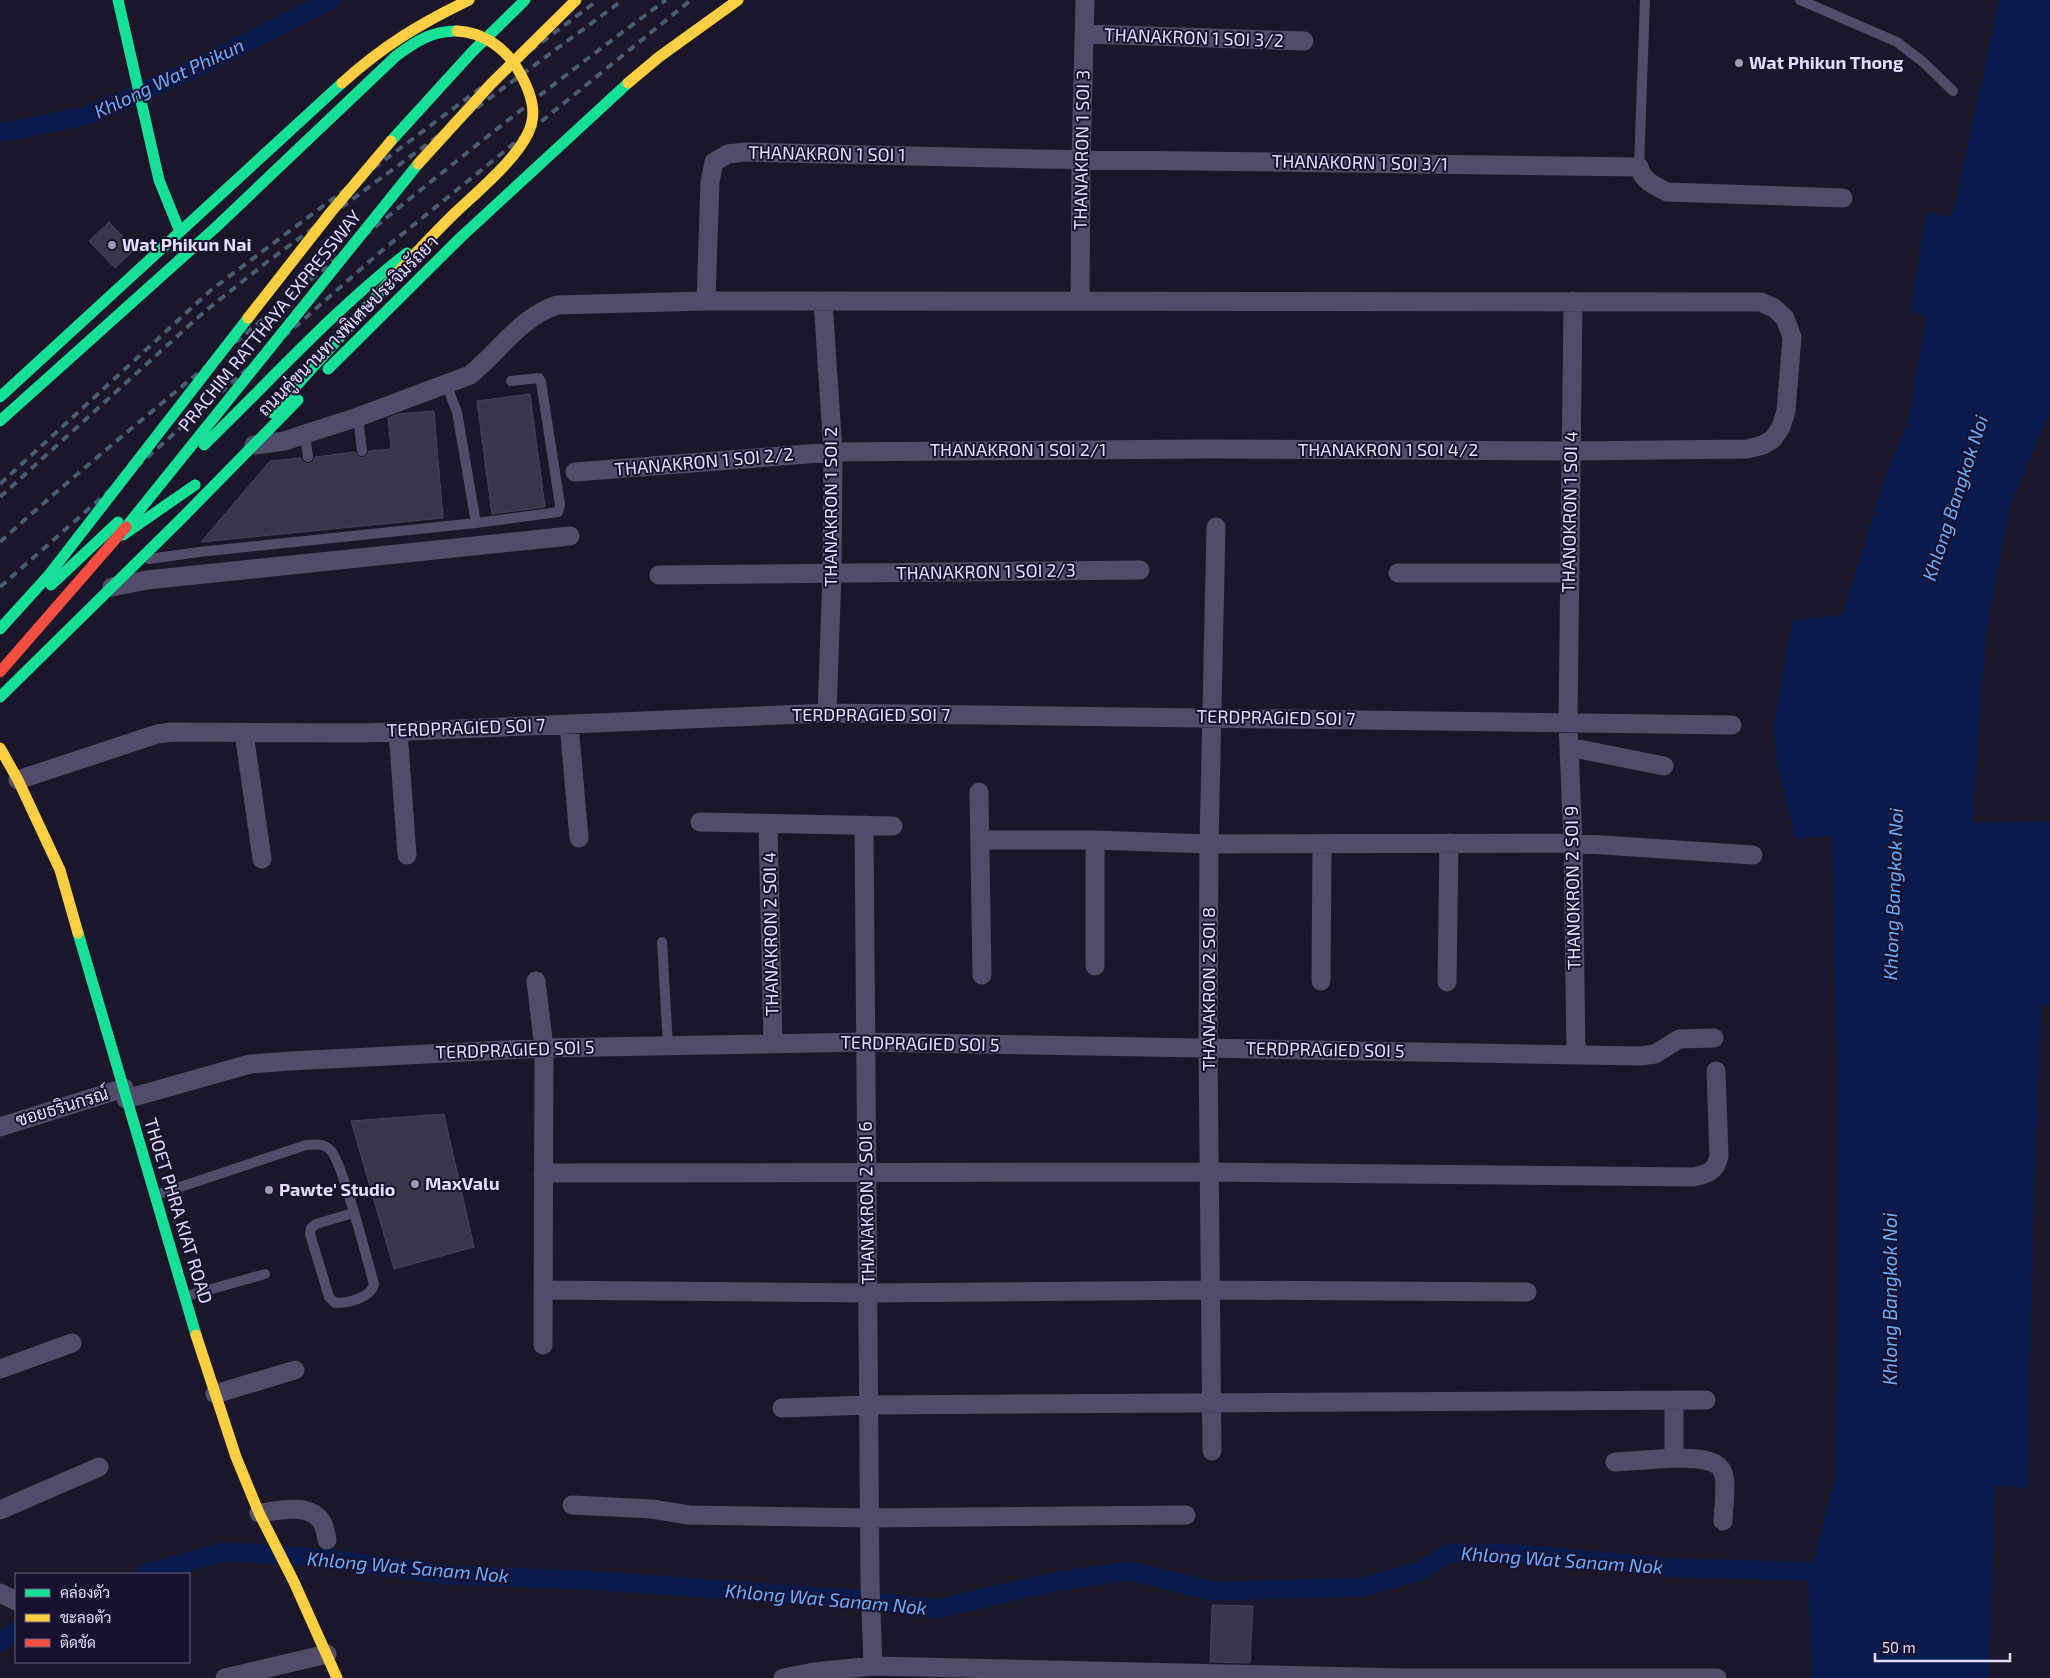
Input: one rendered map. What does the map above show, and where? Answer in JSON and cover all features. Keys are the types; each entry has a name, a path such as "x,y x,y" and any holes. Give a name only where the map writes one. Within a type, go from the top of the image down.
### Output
{"main road":[{"path":"118,0 158,180 180,232"},
{"path":"0,397 310,112 389,44 425,21 469,0"},
{"name":"PRACHIM RATTHAYA EXPRESSWAY","path":"0,630 48,576 331,212 394,137 473,50 525,0"},
{"name":"PRACHIM RATTHAYA EXPRESSWAY","path":"0,672 183,458 336,265 441,137 576,0"},
{"name":"ถนนคู่ขนานทางพิเศษประจิมรัถยา","path":"0,697 181,519 372,323 526,177 621,88 659,57 738,0"},
{"path":"0,421 215,228 396,56 413,43 428,35 444,31 460,31 478,35 496,45 514,61 523,76 533,109 531,128 517,151 410,260 272,413 181,519"},
{"path":"0,637 76,562 223,427 351,298 378,274 452,222 526,177"},
{"path":"76,562 158,512 208,475 272,413"},
{"name":"THOET PHRA KIAT ROAD","path":"0,748 18,780 60,870 185,1297 236,1457 259,1513 294,1582 337,1678"}],"street":[{"name":"THANAKRON 1 SOI 3","path":"1080,300 1085,0"},
{"name":"THANAKRON 1 SOI 3/2","path":"1085,34 1304,41"},
{"name":"THANAKRON 1 SOI 1","path":"706,301 710,182 714,162 728,154 745,152 1081,160"},
{"name":"THANAKORN 1 SOI 3/1","path":"1081,160 1639,167"},
{"path":"1639,167 1640,173 1648,182 1666,192 1843,198"},
{"name":"THANAKRON 1 SOI 4/2","path":"254,445 285,441 358,417 470,375 524,322 543,310 557,305 706,301 1080,300 1761,302 1774,308 1785,318 1792,337 1786,411 1781,427 1773,439 1763,445 1747,449 1571,451 1204,449"},
{"name":"THANAKRON 1 SOI 2","path":"823,301 832,452 832,574 827,713"},
{"name":"THANOKRON 1 SOI 4","path":"1568,723 1573,301"},
{"name":"THANAKRON 1 SOI 2/1","path":"832,452 1204,449"},
{"name":"THANAKRON 1 SOI 2/2","path":"575,472 832,452"},
{"name":"THANAKRON 2 SOI 8","path":"1212,1450 1208,1048 1216,527"},
{"path":"110,587 147,580 570,536"},
{"name":"THANAKRON 1 SOI 2/3","path":"659,575 1140,570"},
{"path":"1398,574 1569,573"},
{"name":"TERDPRAGIED SOI 7","path":"18,780 157,734 398,731 827,713 1732,725"},
{"name":"THANOKRON 2 SOI 9","path":"1568,723 1573,843 1576,1054"},
{"path":"569,724 579,838"},
{"path":"398,731 407,855"},
{"path":"244,732 262,859"},
{"path":"1569,747 1664,766"},
{"path":"979,792 982,975"},
{"path":"700,822 893,826"},
{"name":"THANAKRON 2 SOI 4","path":"768,824 773,1044"},
{"name":"THANAKRON 2 SOI 6","path":"864,825 869,1518 873,1666"},
{"path":"981,840 1095,840 1210,844 1573,843 1753,855"},
{"path":"1095,840 1096,966"},
{"path":"1321,981 1322,844"},
{"path":"1447,982 1449,844"},
{"path":"536,982 544,1048 543,1345"},
{"name":"TERDPRAGIED SOI 5","path":"125,1093 250,1064 544,1048 865,1042 1640,1056 1655,1054 1679,1039 1714,1038"},
{"path":"544,1173 1209,1172 1693,1177 1710,1173 1717,1166 1719,1156 1716,1070"},
{"name":"ซอยธรินกรณ์","path":"0,1126 125,1093"},
{"path":"543,1290 868,1293 1211,1290 1527,1292"},
{"path":"0,1369 72,1343"},
{"path":"215,1394 295,1370"},
{"path":"1674,1400 1674,1458"},
{"path":"782,1408 869,1405 1706,1400"},
{"path":"1615,1462 1674,1458 1717,1462 1726,1481 1723,1521"},
{"path":"0,1510 98,1467"},
{"path":"572,1505 652,1509 689,1515 869,1518 1186,1515"},
{"path":"259,1513 294,1508 307,1511 317,1516 323,1524 327,1540"},
{"path":"0,1593 15,1600"},
{"path":"225,1678 327,1654"},
{"path":"783,1678 814,1672 873,1666 991,1674 1405,1678 1717,1678"}],"lane":[{"path":"1639,167 1645,0"},
{"path":"1800,0 1897,42 1924,62 1953,91"},
{"path":"137,561 209,551 476,523 558,512 560,509 542,382 539,378 511,381"},
{"path":"446,384 457,412 476,523"},
{"path":"358,417 362,451"},
{"path":"305,434 308,457"},
{"path":"662,942 668,1046"},
{"path":"155,1196 306,1145 320,1143 332,1151 339,1166 353,1213 374,1284 373,1290 368,1295 335,1303 329,1297 310,1234 310,1228 316,1224 353,1213"},
{"path":"185,1297 265,1274"}],"water":[{"name":"Khlong Bangkok Noi","path":"1999,0 2050,0 2050,412 2010,506 1986,634 1972,823 2050,821 2050,1005 2041,1005 2032,1251 2028,1488 1995,1486 1989,1678 1812,1678 1808,1581 1836,1475 1838,1112 1832,836 1795,839 1777,764 1773,728 1792,620 1842,615 1888,468 1908,421 1926,316 1910,312 1926,212 1952,217"}],"building":[{"name":"Wat Phikun Nai","path":"109,222 135,249 115,268 89,241"},
{"path":"530,394 545,507 492,514 477,401"},
{"path":"434,411 443,518 201,542 270,461 301,458 303,462 308,464 313,462 315,457 355,452 359,457 363,458 369,451 391,449 388,418 398,414"},
{"name":"MaxValu","path":"444,1114 474,1247 394,1269 351,1121"},
{"path":"1212,1605 1253,1606 1250,1663 1210,1662"}],"waterway":[{"name":"Khlong Wat Phikun","path":"0,133 86,116 192,70 331,0"},
{"name":"Khlong Wat Sanam Nok","path":"149,1573 223,1552 250,1553 330,1559 449,1575 587,1580 854,1599 936,1609 1058,1581 1128,1571 1214,1591 1362,1587 1420,1571 1449,1553 1520,1554 1677,1568 1836,1572"},
{"name":"Khlong Wat Sanam Nok","path":"0,1642 15,1632"}],"railway":[{"path":"0,484 211,290 598,0"},
{"path":"0,497 204,312 267,262 623,0"},
{"path":"0,542 97,457 362,237 462,156 666,0"},
{"path":"0,587 379,253 691,0"}],"traffic: fast":[{"path":"118,0 159,180 180,232"},
{"path":"391,141 473,51 525,0"},
{"path":"215,228 396,56 410,46 432,35 457,31"},
{"path":"0,397 342,83"},
{"path":"328,369 460,238 628,83"},
{"path":"126,527 418,164"},
{"path":"0,421 215,228"},
{"path":"204,445 353,298 407,253"},
{"path":"272,413 399,271"},
{"path":"0,629 48,576 248,318"},
{"path":"0,697 181,519 298,400"},
{"path":"123,535 195,485"},
{"path":"51,585 118,522"},
{"path":"78,933 196,1335"}],"traffic: slow":[{"path":"342,83 372,58 402,37 469,0"},
{"path":"418,164 491,84 576,0"},
{"path":"628,83 659,57 738,0"},
{"path":"399,271 512,157 528,133 532,121 533,107 529,93 512,60 492,42 475,34 457,31"},
{"path":"248,318 331,212 391,141"},
{"path":"0,748 18,780 60,870 78,933"},
{"path":"196,1335 236,1457 259,1513 294,1582 337,1678"}],"traffic: jam":[{"path":"0,672 126,527"}],"place":[{"name":"Wat Phikun Thong","path":"1739,63"},
{"name":"Wat Phikun Nai","path":"112,245"},
{"name":"MaxValu","path":"415,1184"},
{"name":"Pawte' Studio","path":"269,1190"}]}
